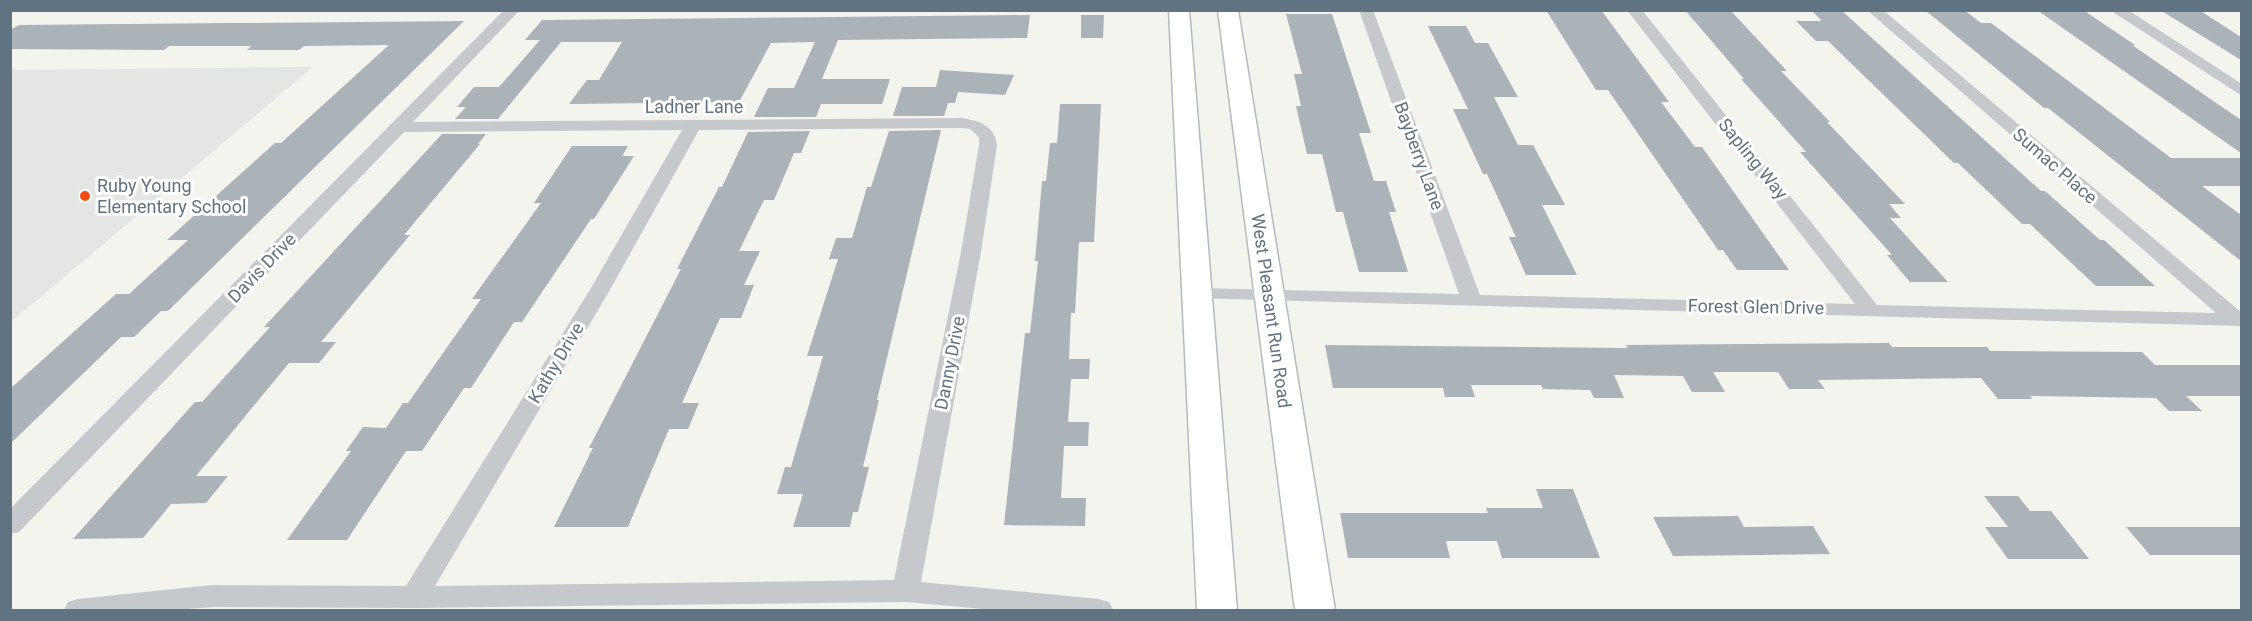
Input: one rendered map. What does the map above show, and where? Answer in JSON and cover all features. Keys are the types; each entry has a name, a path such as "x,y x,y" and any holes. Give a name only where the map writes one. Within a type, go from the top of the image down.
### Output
{"main road":[{"path":"1179,10 1217,610"},
{"name":"West Pleasant Run Road","path":"1228,10 1315,610"}],"street":[{"name":"Davis Drive","path":"10,525 513,10"},
{"name":"Bayberry Lane","path":"1366,10 1472,301"},
{"name":"Sapling Way","path":"1634,10 1870,309"},
{"name":"Sumac Place","path":"1874,10 2239,320"},
{"path":"2117,10 2241,91"},
{"name":"Ladner Lane","path":"399,127 962,123 975,125 987,135"},
{"name":"Kathy Drive","path":"414,597 602,288 693,126"},
{"name":"Danny Drive","path":"906,591 971,252 988,145 987,135"},
{"name":"Forest Glen Drive","path":"1197,294 2239,320"},
{"path":"78,610 206,603 414,597 725,603 906,591 1099,610"}],"shaded area":[{"name":"Ruby Young Elementary School","path":"313,67 11,322 11,70"}],"building":[{"path":"1546,10 1601,10 1669,102 1661,102 1695,147 1702,147 1789,270 1737,270 1723,250 1718,250 1608,90 1596,90"},
{"path":"1685,10 1730,10 1787,71 1781,71 1830,122 1827,122 1905,204 1889,204 1901,218 1890,218 1948,282 1910,282 1887,255 1892,255 1800,152 1806,152 1741,79 1744,79"},
{"path":"1811,10 1841,10 2041,191 2045,191 2100,240 2104,240 2155,286 2096,286 2030,224 2022,224 1958,163 1954,163 1828,41 1816,41 1796,21 1822,21"},
{"path":"1925,10 1964,10 1981,23 1991,23 2171,158 2241,158 2241,186 2202,186 2241,215 2241,261 2048,108 2044,108"},
{"path":"2037,10 2083,10 2135,45 2132,45 2241,120 2241,153"},
{"path":"2160,10 2199,10 2241,37 2241,60"},
{"path":"1286,14 1332,14 1371,133 1359,133 1374,181 1386,181 1396,212 1389,212 1408,272 1359,272 1343,212 1336,212 1322,154 1307,154 1296,106 1301,106 1294,74 1302,74"},
{"path":"1030,15 1027,38 838,40 822,79 890,79 882,104 821,104 816,117 754,117 768,88 794,88 815,42 771,43 739,102 569,104 587,80 599,80 622,42 561,42 498,119 455,119 466,107 457,107 474,87 499,87 540,40 525,40 542,20"},
{"path":"1081,15 1104,15 1103,38 1081,38"},
{"path":"464,21 168,311 161,311 134,337 121,337 10,444 10,389 116,294 129,294 188,240 167,240 275,143 281,143 389,45 304,46 299,50 247,50 251,46 169,46 164,50 10,49 10,30 19,25"},
{"path":"1428,26 1466,26 1475,43 1488,43 1518,97 1494,97 1518,145 1533,145 1565,205 1542,205 1577,275 1526,275 1509,237 1516,237 1487,174 1483,174 1453,109 1468,109"},
{"path":"940,70 1014,75 1005,95 958,92 955,103 948,103 944,116 893,116 902,87 936,87"},
{"path":"1060,104 1101,104 1094,242 1079,242 1075,313 1071,313 1069,359 1090,359 1089,379 1071,379 1068,422 1089,422 1088,446 1064,446 1061,498 1086,498 1085,526 1004,525 1025,333 1030,333 1038,261 1035,261 1042,181 1046,181 1050,143 1057,143"},
{"path":"941,130 877,400 879,400 863,467 869,467 858,512 853,512 850,527 793,527 803,494 777,494 785,467 791,467 823,356 807,356 838,259 829,259 836,238 852,238 867,187 871,187 889,131"},
{"path":"810,131 801,153 794,153 774,200 764,200 739,251 760,251 744,285 754,285 741,318 720,318 682,403 699,403 688,429 669,429 628,527 554,527 593,448 589,448 681,269 677,269 719,187 722,187 748,132"},
{"path":"442,134 486,134 404,235 410,235 321,342 336,342 319,363 289,363 196,476 228,476 206,503 171,504 143,538 73,539 195,402 202,402 270,327 264,327"},
{"path":"572,146 628,146 622,156 634,156 594,219 591,219 522,322 514,322 471,388 464,388 422,451 406,451 347,540 287,540 351,451 346,451 363,427 386,428 403,403 408,403 481,299 472,299 541,203 534,203"},
{"path":"1889,343 1892,347 1987,347 1990,351 2142,352 2155,365 2241,365 2241,396 2186,396 2202,411 2169,411 2156,398 2030,396 2032,399 1998,399 1981,378 1818,380 1825,389 1789,389 1778,372 1713,372 1725,392 1692,392 1683,376 1614,375 1624,398 1594,398 1590,390 1543,389 1541,385 1471,385 1475,397 1445,397 1443,388 1333,388 1325,345 1628,348 1626,345"},
{"path":"1536,489 1573,489 1600,558 1502,558 1497,541 1446,541 1450,558 1348,558 1340,513 1488,513 1486,508 1543,508"},
{"path":"1984,496 2018,496 2030,511 2051,511 2089,559 2008,559 1985,527 2008,527"},
{"path":"1738,516 1744,527 1813,526 1830,554 1673,556 1653,517"},
{"path":"2126,527 2241,527 2241,555 2150,555"}],"place":[{"name":"Ruby Young Elementary School","path":"85,196"}]}
